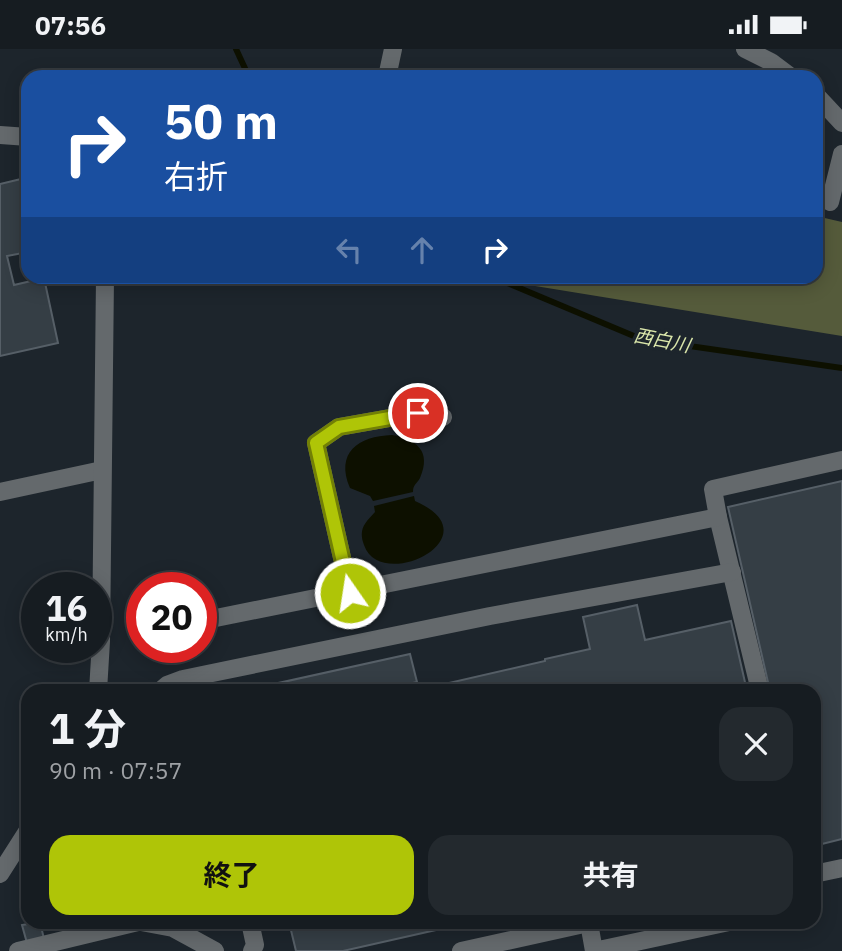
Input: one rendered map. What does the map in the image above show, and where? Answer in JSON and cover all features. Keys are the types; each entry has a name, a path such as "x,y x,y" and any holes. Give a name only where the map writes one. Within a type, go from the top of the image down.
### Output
{"street":[{"path":"388,70 393,49"},
{"path":"745,49 782,70"},
{"path":"823,103 842,123"},
{"path":"0,135 21,136"},
{"path":"829,202 842,154"},
{"path":"98,684 101,641 105,284"},
{"path":"350,593 316,443 339,427 418,413 443,417"},
{"path":"758,684 713,489 842,460"},
{"path":"0,492 102,470"},
{"path":"217,618 718,517"},
{"path":"170,684 197,676 490,616 732,572"},
{"path":"0,874 21,841"},
{"path":"821,872 842,868"},
{"path":"18,951 110,929"},
{"path":"175,929 215,951"},
{"path":"252,929 255,945 252,951"},
{"path":"461,951 563,929"},
{"path":"592,929 594,951 696,929"}],"green space":[{"path":"823,218 842,222 842,336 527,284 823,284"}],"shaded area":[{"path":"392,435 415,443 420,448 424,460 423,469 413,492 373,501 370,496 350,488 345,465 348,456 360,443"},
{"path":"414,496 415,501 437,515 444,530 439,543 426,555 409,562 391,564 374,559 364,545 362,530 375,512 374,506"}],"building":[{"path":"21,179 21,253 7,256 14,285 45,284 58,343 0,356 0,184"},
{"path":"842,481 842,839 821,844 821,684 768,684 728,507"},
{"path":"637,605 645,640 731,621 745,684 444,684 590,649 583,617"},
{"path":"410,654 417,682 408,684 274,684"},
{"path":"23,929 42,929 44,939 27,943"},
{"path":"291,929 441,929 343,951 296,951"}],"waterway":[{"name":"西白川","path":"236,49 246,70"},
{"name":"西白川","path":"510,284 641,339 842,368"}],"route":[{"path":"350,593 316,443 339,427 418,413"}]}
